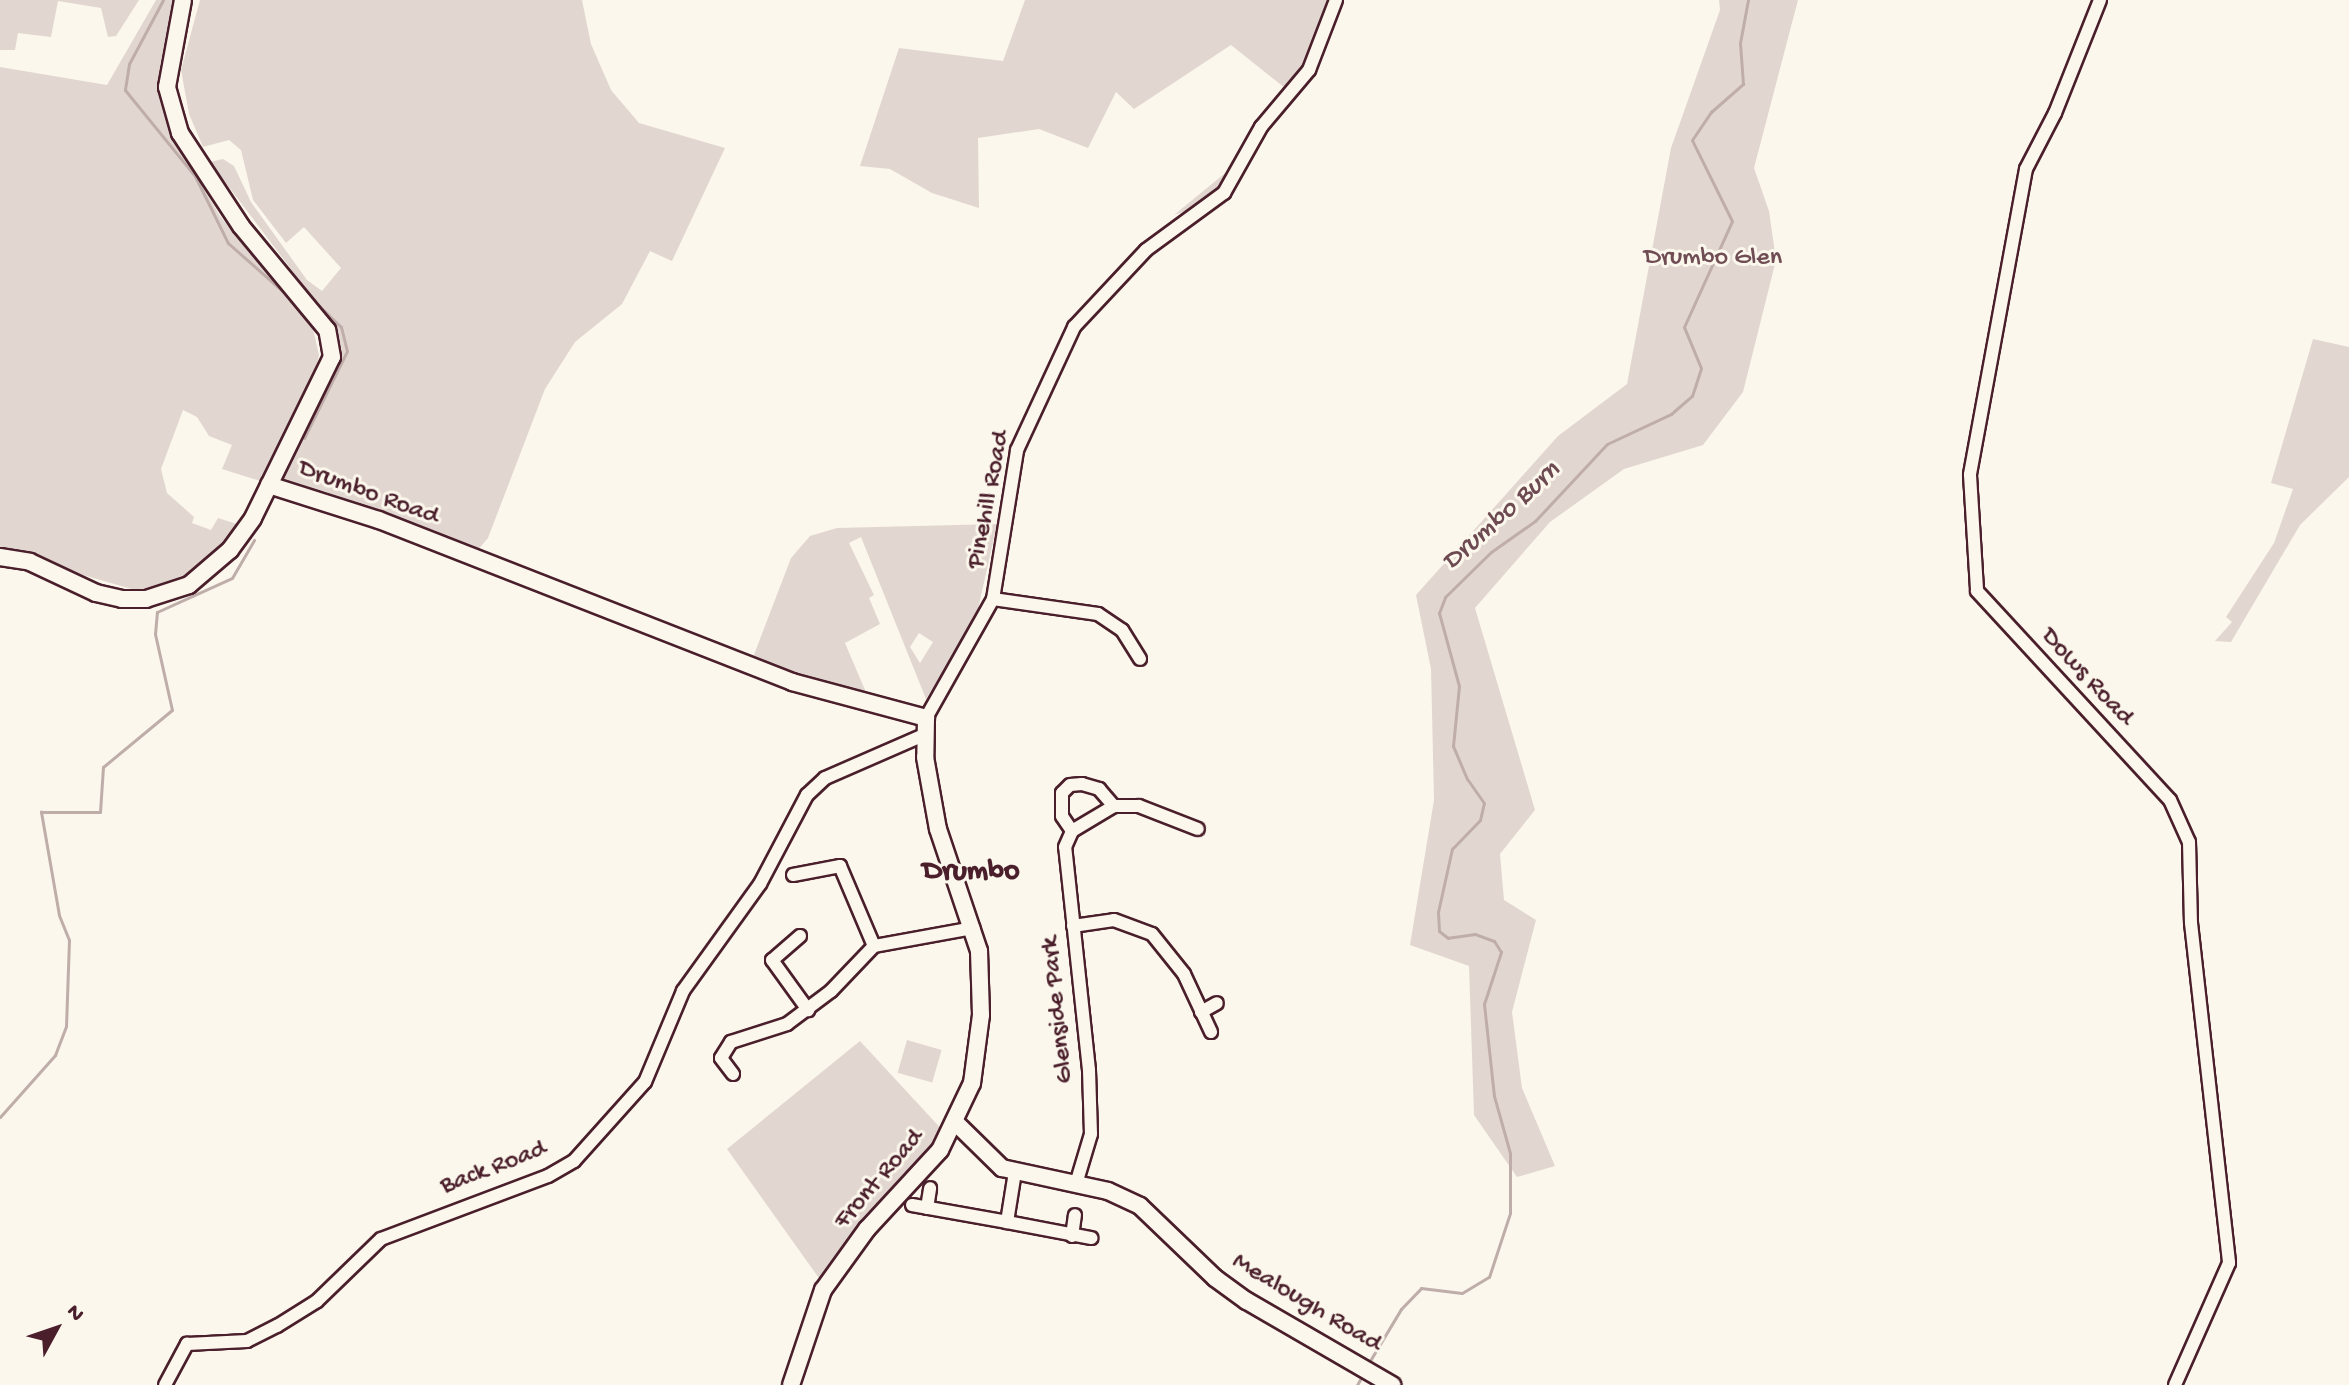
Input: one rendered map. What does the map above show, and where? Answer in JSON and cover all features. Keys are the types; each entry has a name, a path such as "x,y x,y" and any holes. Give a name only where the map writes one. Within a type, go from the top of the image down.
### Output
{"street":[{"name":"Drumbo Road","path":"183,0 167,87 180,133 218,194 327,330 332,344 324,380 269,485 379,520 792,682 925,727"},
{"name":"Pinehill Road","path":"925,727 993,599 1017,450 1074,327 1146,250 1224,193 1261,127 1309,70 1336,0"},
{"name":"Dows Road","path":"2100,0 2055,113 2026,169 1970,475 1977,591 2170,800 2189,842 2189,910 2229,1263 2175,1385"},
{"path":"0,557 30,562 96,593 146,599 168,594 211,570 230,550 269,485"},
{"path":"993,599 1098,614 1122,630 1140,659"},
{"name":"Front Road","path":"791,1385 823,1290 867,1229 926,1168 955,1122 972,1083 979,1037 982,980 973,928 938,829 925,727"},
{"name":"Back Road","path":"165,1385 187,1344 247,1341 317,1301 381,1239 548,1176 574,1161 645,1082 683,991 760,884 807,795 825,778 925,727"},
{"name":"Glenside Park","path":"1076,1184 1091,1134 1065,847 1072,831 1060,803 1070,785 1099,789 1114,806 1139,806 1198,829"},
{"path":"1072,831 1114,806"},
{"path":"793,875 840,866 874,946"},
{"path":"1073,926 1114,920 1152,934 1184,974 1211,1032"},
{"path":"733,1074 721,1058 731,1042 787,1024 808,1010 874,946 973,928"},
{"path":"800,936 772,960 808,1010"},
{"path":"1201,1012 1217,1003"},
{"name":"Mealough Road","path":"955,1122 989,1158 1015,1172 1076,1184 1140,1206 1215,1278 1389,1382"},
{"path":"1007,1222 1015,1172"},
{"path":"927,1208 930,1188"},
{"path":"912,1205 1091,1238"},
{"path":"1072,1236 1075,1215"}],"green space":[{"path":"0,0 139,0 116,36 108,37 101,8 58,1 51,37 18,33 15,50 0,50"},
{"path":"156,0 176,0 160,65 162,90 183,154 220,216 313,329 319,355 310,391 260,481 222,469 232,445 209,436 197,417 183,410 161,469 167,493 194,517 192,523 211,530 218,518 240,525 202,565 171,584 135,590 0,551 0,67 107,85"},
{"path":"200,0 582,0 591,44 611,90 639,123 725,148 672,261 650,251 622,304 575,342 545,389 488,538 476,552 327,492 286,483 282,477 342,350 337,330 210,162 223,159 234,166 251,202 307,280 322,291 341,268 304,227 286,243 253,200 241,150 229,140 203,147 189,114 181,70"},
{"path":"1025,0 1333,0 1310,56 1285,88 1231,45 1134,109 1116,92 1088,148 1039,129 978,138 979,208 932,193 890,169 860,166 899,48 1003,61"},
{"name":"Drumbo Glen","path":"1719,0 1798,0 1754,168 1769,211 1776,260 1743,392 1703,445 1624,469 1550,522 1475,608 1535,810 1500,854 1504,900 1536,920 1512,1012 1522,1088 1555,1166 1517,1177 1474,1115 1469,966 1410,945 1434,800 1431,669 1416,595 1558,436 1627,384 1671,148 1720,10"},
{"path":"1235,165 1221,191 1200,206 1174,215"},
{"path":"2313,339 2349,347 2349,477 2300,525 2231,642 2215,641 2232,622 2226,617 2274,543 2293,489 2271,483"},
{"path":"997,524 977,614 926,699 861,537 849,543 874,595 869,598 880,624 845,643 871,704 752,660 791,558 810,536 837,528","holes":["919,633 933,642 920,663 910,647"]},
{"path":"907,1040 942,1050 932,1083 898,1073"},
{"path":"860,1041 946,1134 821,1281 727,1149"}],"waterway":[{"path":"163,0 129,64 125,90 195,176 228,243 289,297"},
{"name":"Drumbo Burn","path":"1368,1364 1401,1309 1421,1288 1462,1293 1489,1277 1510,1213 1510,1153 1494,1096 1484,1004 1501,952 1494,941 1475,934 1448,938 1439,931 1438,912 1452,849 1480,820 1484,803 1467,779 1453,746 1459,686 1439,613 1445,597 1491,552 1535,521 1607,444 1671,414 1692,396 1701,368 1684,327 1732,221 1692,140 1711,112 1743,84 1740,43 1748,0"},
{"path":"304,438 347,351 341,327 318,305"},
{"path":"0,1117 55,1055 66,1026 69,940 59,915 41,812 100,812 103,767 172,710 155,634 157,612 232,578 254,540"},
{"name":"Drumbo Burn","path":"1357,1385 1363,1374"}],"district":[{"name":"Drumbo","path":"971,873"}]}
